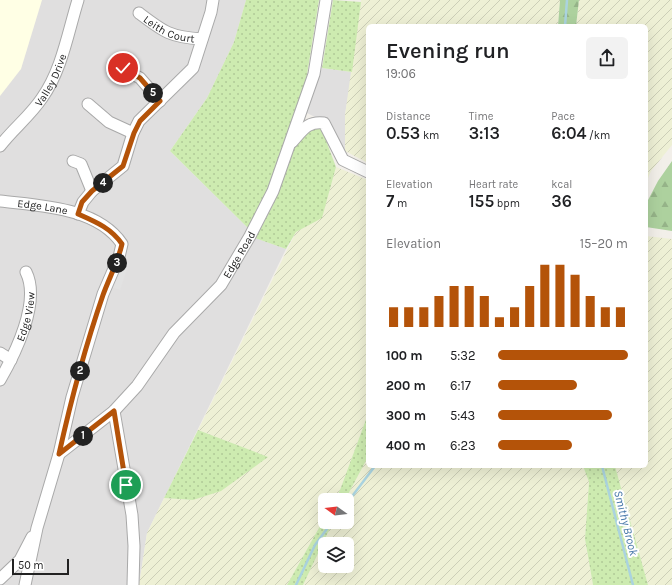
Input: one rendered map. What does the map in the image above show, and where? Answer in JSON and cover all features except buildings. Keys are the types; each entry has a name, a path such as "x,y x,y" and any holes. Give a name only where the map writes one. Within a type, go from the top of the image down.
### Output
{"street":[{"name":"Valley Drive","path":"0,146 31,113 44,96 56,72 78,0"},
{"name":"Leith Court","path":"78,214 82,202 92,191 123,166 134,133 140,121 193,68 213,0"},
{"name":"Edge Road","path":"59,454 114,411 137,386 174,333 221,285 250,236 273,191 314,74 326,0"},
{"name":"Leith Court","path":"139,13 163,32 179,37 202,39"},
{"path":"123,68 140,78 160,101"},
{"path":"88,104 109,122 134,133"},
{"path":"289,145 305,127 314,122 324,123 343,160 366,171"},
{"path":"73,161 81,164 92,191"},
{"name":"Edge Lane","path":"0,201 54,208 78,214 107,228 115,234 122,244 119,257 103,294 72,396 59,454"},
{"name":"Edge View","path":"0,380 11,360 27,320 30,288 26,272"},
{"path":"0,353 11,360"},
{"path":"114,411 132,515 134,546 133,585"},
{"path":"25,585 37,528 59,454"},
{"path":"0,580 20,560 37,528"}],"shaded area":[{"path":"0,0 246,0 234,42 207,98 170,151 248,228 250,236 286,249 147,533 139,585 0,585"},
{"path":"0,0 42,0 21,69 0,96"},
{"path":"361,0 560,0 558,24 366,24 366,162 345,151 345,115"},
{"path":"579,0 672,0 672,145 651,171 648,178 648,24 576,24"},
{"path":"322,68 352,72 345,115 345,151 329,124 305,112"},
{"path":"336,167 366,179 366,419 340,490 338,493 318,493 318,529 287,585 139,585 147,533 164,498 193,500 267,457 198,430 296,232 322,217"},
{"path":"648,236 672,239 672,585 648,585 616,468 648,468"},
{"path":"123,261 129,263 120,290 112,287"},
{"path":"366,461 366,468 584,468 589,482 585,539 593,585 303,585 318,554 318,573 354,573 354,537 326,537 330,529 354,529 354,493 349,493"}],"green space":[{"path":"246,0 319,0 306,81 269,189 248,228 170,151 207,98 234,42"},
{"path":"333,0 361,2 352,72 322,68"},
{"path":"560,0 579,0 576,24 558,24"},
{"path":"321,127 336,167 322,218 296,232 286,249 255,238 276,199 290,153 300,138"},
{"path":"672,161 672,231 648,227 648,200 658,181"},
{"path":"366,419 366,461 349,493 338,493"},
{"path":"198,430 268,457 221,491 193,500 164,498"},
{"path":"584,468 616,468 648,585 593,585 585,539 589,482"},
{"path":"318,529 330,529 326,537 318,537 318,554 303,585 287,585"}],"waterway":[{"name":"Smithy Brook","path":"565,24 567,0"},
{"path":"354,494 373,468"},
{"name":"Smithy Brook","path":"603,468 633,585"},
{"path":"296,585 315,545 327,529"}],"route":[{"path":"123,68 140,78 160,101 140,121 134,133 123,166 92,191 82,202 78,214 107,228 115,234 122,244 119,257 103,294 72,396 59,454 70,447 114,411 126,485"}]}
